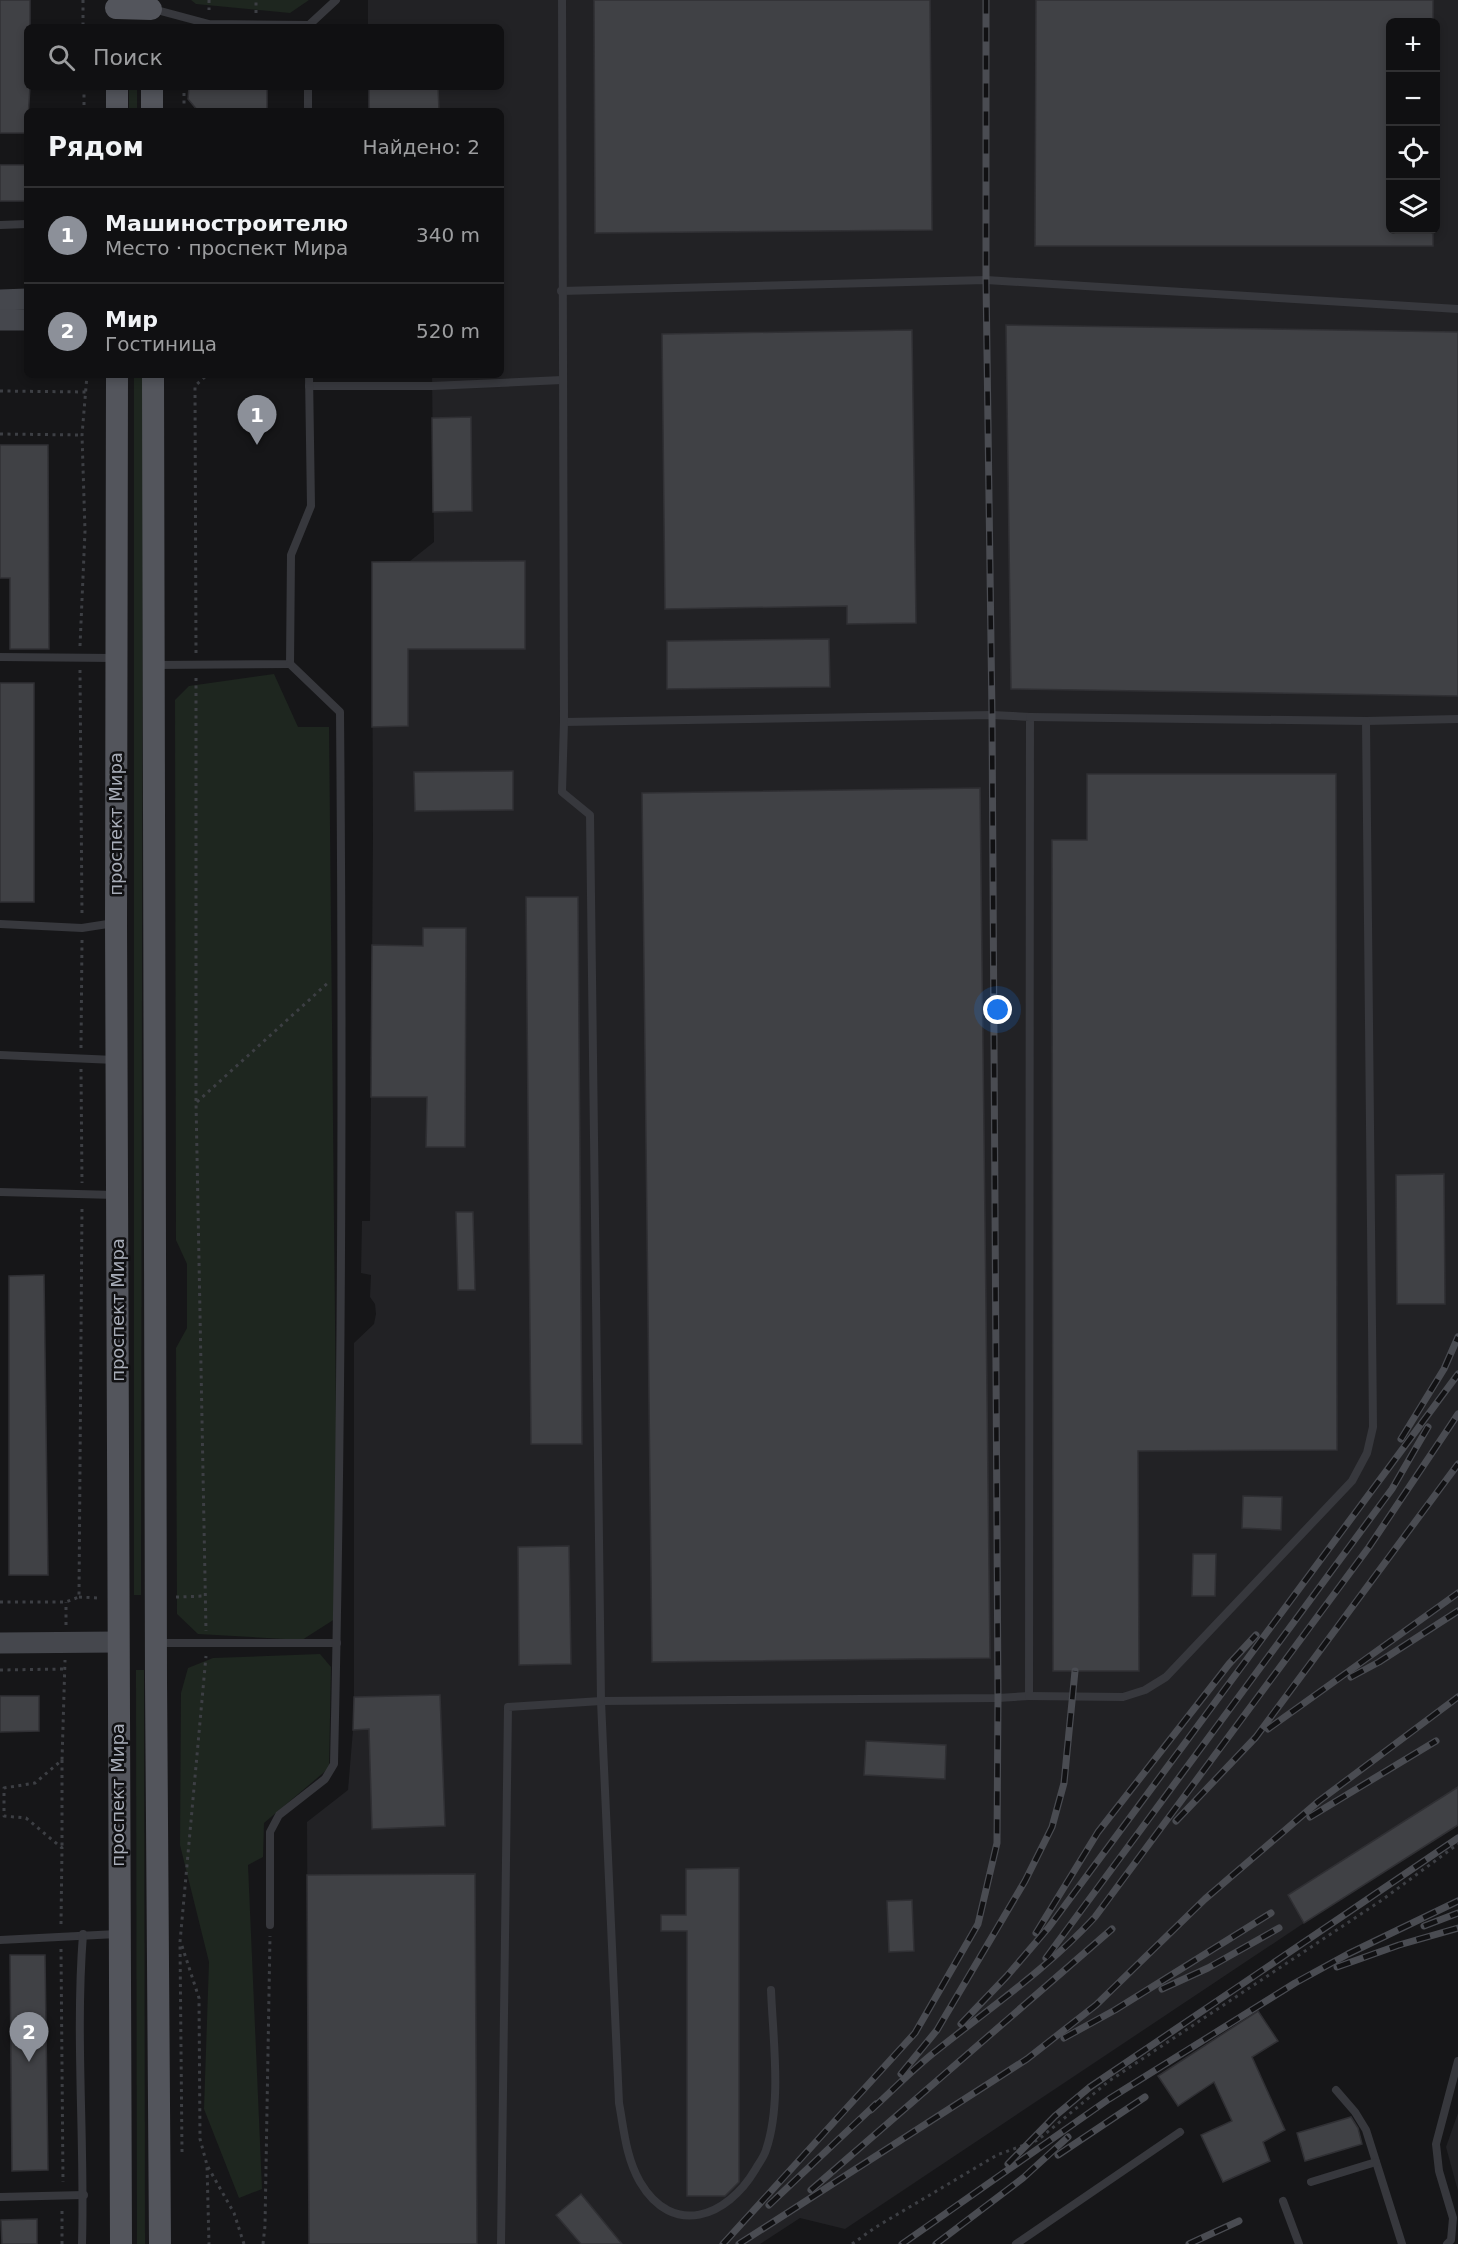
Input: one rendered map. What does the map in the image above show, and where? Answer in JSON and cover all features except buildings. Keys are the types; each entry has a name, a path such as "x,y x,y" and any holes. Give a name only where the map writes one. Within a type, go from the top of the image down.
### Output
{"main road":[{"path":"116,12 151,12"},
{"path":"117,90 117,108"},
{"path":"152,90 152,108"},
{"name":"проспект Мира","path":"117,378 117,1642 121,2244"},
{"name":"проспект Мира","path":"153,378 160,2244"},
{"path":"117,1642 156,1643"}],"street":[{"path":"0,300 24,300"},
{"path":"0,320 24,320"},
{"path":"0,1643 117,1642"}],"lane":[{"path":"311,24 336,0"},
{"path":"562,0 561,291 564,722 562,792 590,815 601,1701 619,2103 628,2157 641,2183 659,2205 679,2216 703,2214 724,2205 746,2186 766,2152 775,2116 771,1990"},
{"path":"151,12 209,24"},
{"path":"308,90 308,108"},
{"path":"0,225 24,224"},
{"path":"561,291 986,280 1458,309"},
{"path":"290,664 291,555 311,506 309,378"},
{"path":"309,386 432,386 562,380"},
{"path":"0,657 116,658"},
{"path":"153,665 290,664 340,712 342,970 334,1764 325,1779 279,1815 270,1832 270,1925"},
{"path":"564,722 992,715 1366,721 1458,719"},
{"path":"1029,1696 1030,717"},
{"path":"501,2244 508,1707 601,1701 1123,1697 1145,1690 1166,1677 1352,1481 1367,1453 1373,1426 1366,721"},
{"path":"0,924 82,928 116,923"},
{"path":"0,1055 117,1060"},
{"path":"0,1192 117,1195"},
{"path":"156,1643 337,1643"},
{"path":"82,2244 84,2195 79,1989 83,1934"},
{"path":"0,1940 118,1934"},
{"path":"1447,2244 1451,2240 1453,2218 1439,2171 1436,2144 1458,2061"},
{"path":"1336,2090 1355,2112 1366,2130 1402,2244"},
{"path":"1016,2244 1180,2132"},
{"path":"1311,2182 1376,2162"},
{"path":"0,2197 84,2195"},
{"path":"1283,2201 1299,2244"}],"path":[{"path":"83,0 83,24"},
{"path":"209,0 209,17"},
{"path":"84,90 84,108"},
{"path":"184,90 184,108"},
{"path":"80,651 85,531 82,435 87,378"},
{"path":"196,654 195,386 204,378"},
{"path":"0,391 87,392"},
{"path":"0,434 82,435"},
{"path":"80,668 82,922"},
{"path":"196,675 196,1102 206,1639"},
{"path":"81,1053 82,934"},
{"path":"196,1102 342,970"},
{"path":"81,1065 82,1188"},
{"path":"79,1597 82,1200"},
{"path":"171,1597 205,1596"},
{"path":"0,1602 66,1602 79,1597 104,1598"},
{"path":"66,1602 66,1630"},
{"path":"182,2163 180,1942 207,1653"},
{"path":"61,1929 65,1659"},
{"path":"0,1670 65,1669"},
{"path":"62,1760 35,1783 4,1788 4,1816 26,1818 62,1848"},
{"path":"852,2244 876,2227 997,2156 1038,2140 1109,2081 1382,1900 1458,1844"},
{"path":"263,2244 270,1925"},
{"path":"180,1942 199,1998 200,2139 207,2165 209,2244"},
{"path":"61,1943 62,2244"},
{"path":"207,2165 234,2213 244,2244"}],"shaded area":[{"path":"191,0 309,0 290,13 196,4"},
{"path":"368,0 1458,0 1458,1825 1304,1923 845,2229 800,2218 760,2244 309,2244 307,1822 348,1790 354,1697 354,1343 374,1324 376,1314 375,1304 370,1297 371,1275 361,1273 362,1221 370,1221 373,837 372,562 410,561 434,542 432,378 504,378 504,108 369,108 369,90 504,90 504,24 368,24"},
{"path":"129,90 137,90 137,108 129,108"},
{"path":"134,378 143,378 141,1595 134,1595"},
{"path":"274,674 298,727 329,727 338,1617 302,1640 198,1634 177,1614 176,1348 187,1328 187,1264 176,1240 175,700 189,686"},
{"path":"320,1654 331,1667 329,1768 264,1823 263,1857 248,1865 262,2189 239,2198 204,2109 209,1962 180,1845 181,1693 188,1668 213,1658"},
{"path":"136,1670 144,1670 145,2244 137,2244"},
{"path":"1458,2113 1458,2191 1446,2147"}],"railway":[{"path":"723,2244 915,2033 978,1924 997,1843 998,1698 992,715 986,280 986,0"},
{"path":"1401,1439 1444,1369 1458,1337"},
{"path":"961,2024 1007,1976 1049,1927 1458,1374"},
{"path":"871,2110 927,2058 1058,1954 1095,1917 1369,1547 1458,1414"},
{"path":"1046,1958 1392,1489 1428,1427"},
{"path":"1176,1821 1256,1737 1458,1464"},
{"path":"1268,1729 1458,1593"},
{"path":"1351,1677 1379,1662 1458,1611"},
{"path":"1036,1933 1098,1832 1229,1664 1256,1635"},
{"path":"901,2074 937,2030 1025,1881 1052,1827 1064,1783 1075,1671"},
{"path":"739,2244 1027,2059 1096,2005 1205,1899 1319,1801 1458,1697"},
{"path":"1310,1817 1436,1741"},
{"path":"1008,2164 1055,2116 1090,2087 1458,1838"},
{"path":"902,2244 1109,2099 1295,1983 1348,1954 1458,1901"},
{"path":"1064,2038 1115,2010 1271,1913"},
{"path":"1424,1926 1458,1913"},
{"path":"1162,1989 1208,1968 1279,1928"},
{"path":"1337,1967 1399,1945 1458,1928"},
{"path":"811,2190 1112,1929"},
{"path":"1058,2155 1145,2097"},
{"path":"769,2205 876,2104"},
{"path":"936,2244 1023,2178 1068,2137"},
{"path":"1189,2244 1239,2221"}],"place":[{"name":"Машиностроителю","path":"257,445"},
{"name":"Мир","path":"29,2062"}]}
